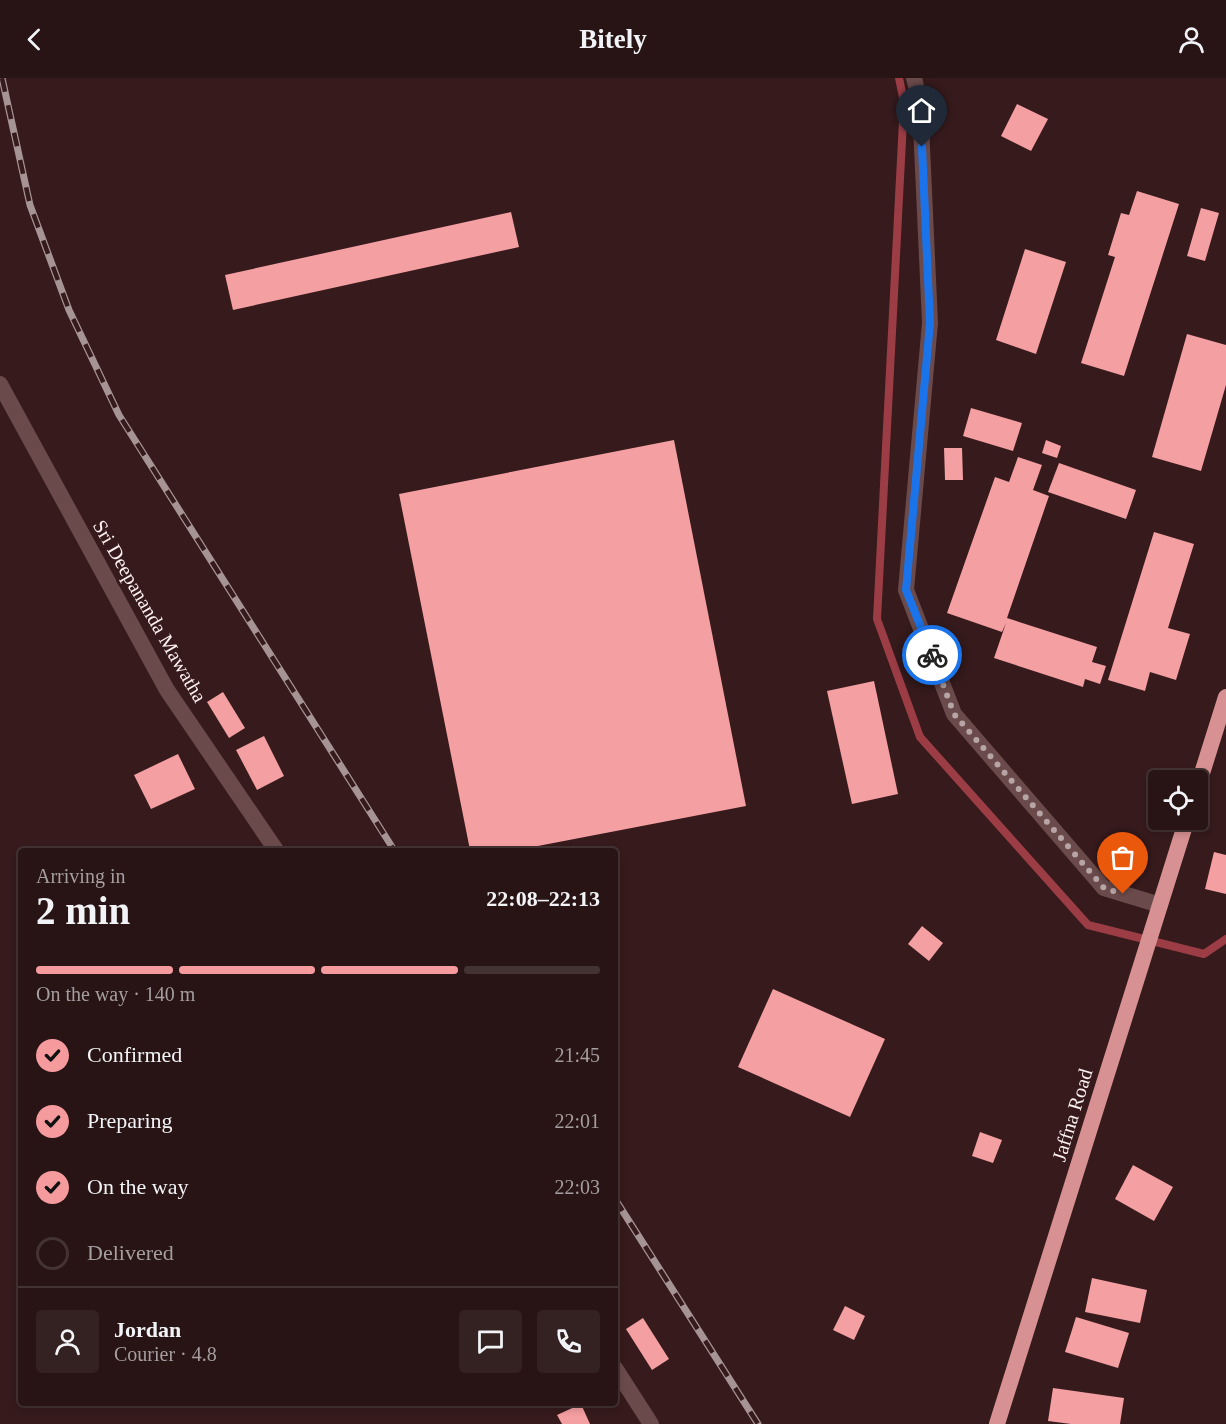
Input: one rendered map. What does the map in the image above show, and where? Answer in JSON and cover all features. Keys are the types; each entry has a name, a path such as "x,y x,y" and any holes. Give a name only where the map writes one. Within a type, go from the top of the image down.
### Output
{"highway":[{"path":"1203,770 1226,697"},
{"name":"Jaffna Road","path":"997,1424 1184,830"}],"street":[{"path":"914,78 920,103 930,323 906,590 954,714 1104,888 1160,905"},
{"name":"Sri Deepananda Mawatha","path":"0,384 167,690 275,848"},
{"path":"618,1373 651,1424"}],"building":[{"path":"1017,104 1048,119 1031,151 1001,136"},
{"path":"1137,191 1179,204 1124,376 1081,363 1115,257 1108,255 1121,213 1129,215"},
{"path":"1201,208 1219,213 1205,261 1187,256"},
{"path":"511,212 519,247 233,310 225,275"},
{"path":"1025,249 1066,262 1036,354 996,340"},
{"path":"1187,334 1226,345 1226,385 1201,471 1152,457"},
{"path":"971,408 1022,423 1013,451 963,436"},
{"path":"674,440 746,806 527,848 470,848 399,494"},
{"path":"1046,440 1061,446 1057,458 1042,453"},
{"path":"944,448 962,448 963,480 945,480"},
{"path":"1018,457 1042,465 1033,490 1049,496 1007,618 1097,647 1092,662 1106,666 1100,684 1085,679 1083,687 994,658 1006,623 1002,632 947,613 995,477 1009,482"},
{"path":"1059,463 1136,490 1126,519 1048,492"},
{"path":"1154,532 1194,544 1168,628 1190,634 1176,680 1150,672 1145,691 1108,680"},
{"path":"874,681 898,794 852,804 827,691"},
{"path":"223,692 245,728 229,738 207,702"},
{"path":"264,736 284,776 257,790 236,750"},
{"path":"178,754 195,789 151,809 134,775"},
{"path":"1214,852 1226,855 1226,894 1205,889"},
{"path":"922,926 943,943 929,961 908,944"},
{"path":"773,989 885,1039 850,1117 738,1067"},
{"path":"980,1132 1002,1140 993,1163 972,1156"},
{"path":"1133,1165 1173,1187 1154,1221 1115,1199"},
{"path":"1092,1278 1147,1290 1140,1323 1085,1312"},
{"path":"845,1306 865,1316 854,1340 833,1330"},
{"path":"1076,1317 1129,1333 1118,1368 1065,1352"},
{"path":"643,1318 669,1359 652,1370 626,1329"},
{"path":"1053,1388 1124,1398 1120,1424 1071,1424 1048,1421"},
{"path":"582,1406 590,1424 562,1424 557,1415"}],"waterway":[{"path":"899,78 904,102 877,619 920,737 1088,925 1204,954 1226,939"}],"railway":[{"path":"2,78 30,205 69,310 119,415 393,848"},
{"path":"618,1204 758,1424"}],"way so far":[{"path":"932,655 954,714 1104,888 1123,894"}],"route":[{"path":"922,147 930,323 906,590 932,655"}]}
